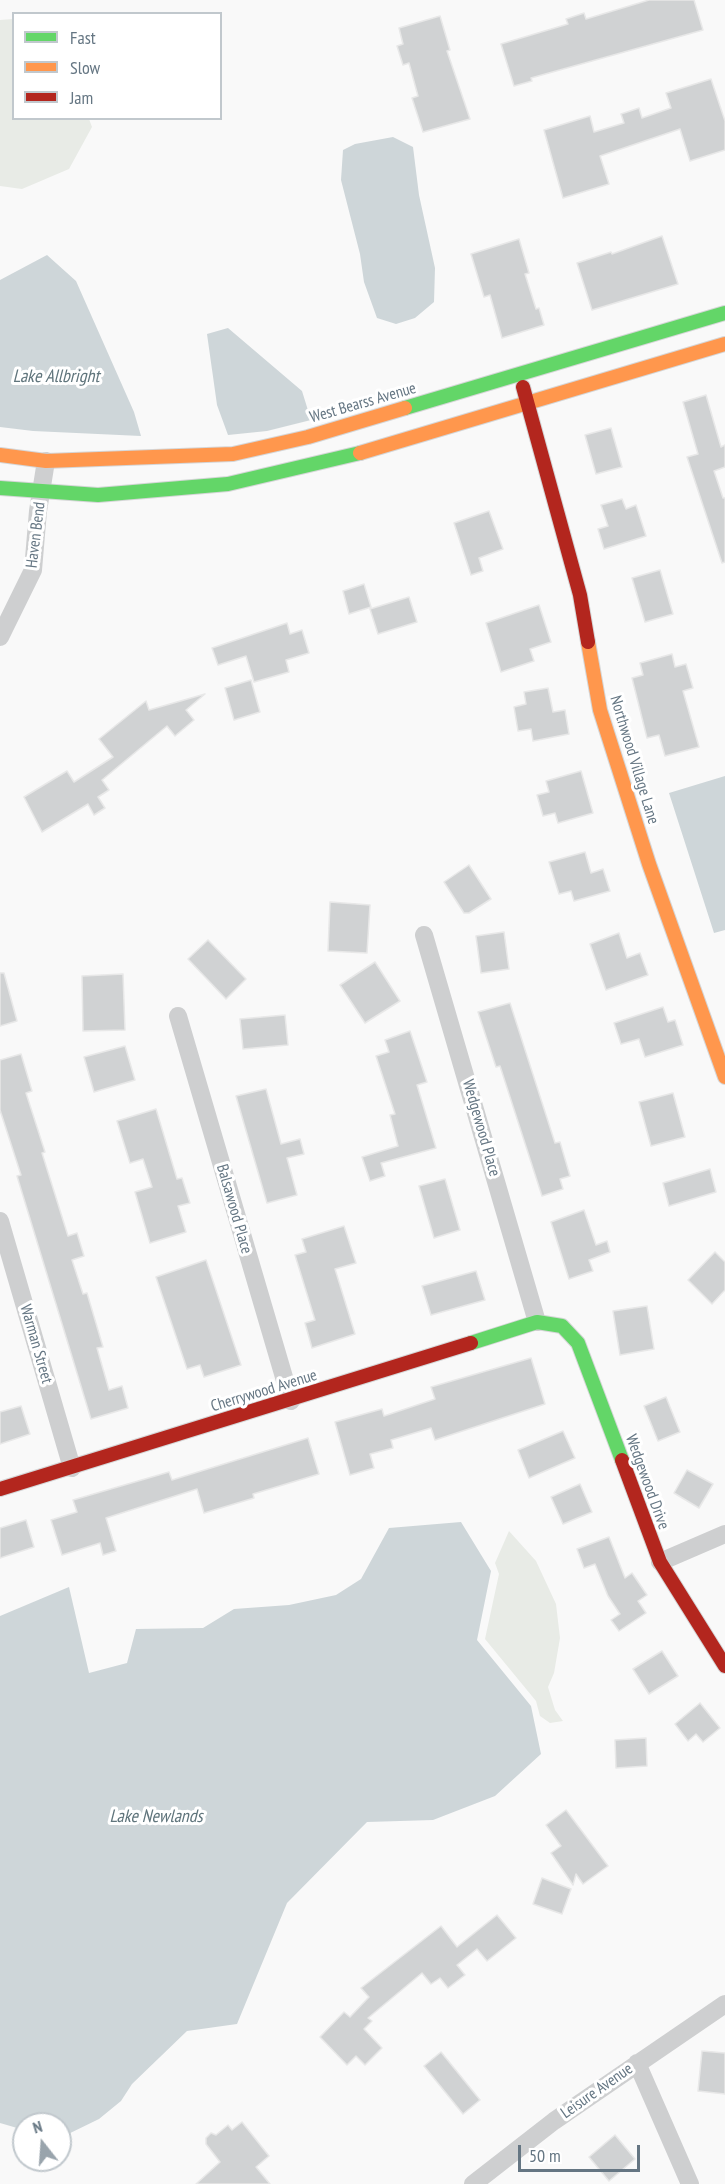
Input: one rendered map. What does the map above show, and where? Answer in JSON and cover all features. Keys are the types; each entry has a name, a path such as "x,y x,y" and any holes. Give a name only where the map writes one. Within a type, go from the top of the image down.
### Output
{"street":[{"name":"West Bearss Avenue","path":"0,454 46,461 233,454 356,423 725,313"},
{"path":"0,488 41,493 98,495 228,484 288,472 365,452 725,344"},
{"name":"Northwood Village Lane","path":"520,374 580,595 600,710 649,864 725,1077"},
{"path":"356,423 365,452"},
{"name":"Haven Bend","path":"0,637 33,570 46,461"},
{"name":"Wedgewood Place","path":"424,935 537,1322"},
{"name":"Balsawood Place","path":"178,1016 291,1401"},
{"name":"Warman Street","path":"0,1221 5,1256 72,1468"},
{"name":"Cherrywood Avenue","path":"0,1489 291,1401 537,1322"},
{"name":"Wedgewood Drive","path":"537,1322 562,1326 578,1343 660,1562 725,1666"},
{"path":"660,1562 725,1534"},
{"name":"Leisure Avenue","path":"473,2184 537,2134 725,2004"},
{"path":"637,2063 690,2184"}],"shaded area":[{"path":"12,19 12,120 89,120 92,127 69,169 22,189 0,186 0,20"},
{"path":"509,1531 536,1561 556,1604 560,1638 554,1673 548,1687 555,1710 563,1721 550,1723 540,1716 536,1701 485,1639 499,1574 495,1563"}],"water":[{"path":"393,137 413,147 419,195 435,268 434,302 415,318 396,324 377,318 364,282 360,254 341,180 343,150 355,144"},
{"name":"Lake Allbright","path":"47,255 76,281 134,412 141,436 33,431 0,427 0,280"},
{"path":"228,328 302,391 311,420 267,431 228,435 217,405 207,334"},
{"path":"725,776 725,930 714,933 669,793"},
{"name":"Lake Newlands","path":"461,1522 491,1571 477,1640 531,1706 541,1754 495,1796 433,1820 367,1822 287,1903 237,2024 187,2031 132,2084 121,2101 99,2119 72,2132 72,2112 12,2112 12,2126 0,2123 0,1616 69,1587 89,1673 127,1663 136,1629 203,1628 234,1609 289,1605 336,1595 361,1579 389,1528"}],"building":[{"path":"649,0 694,0 703,30 531,78 532,81 514,86 501,44 568,24 566,19 584,13 586,19"},
{"path":"440,16 450,50 447,51 470,119 423,132 412,98 418,96 409,63 403,65 397,46 403,44 399,28"},
{"path":"711,79 725,121 725,150 690,161 680,129 600,156 609,184 563,198 544,130 590,116 594,132 624,123 621,114 639,108 642,118 671,108 666,93"},
{"path":"662,236 678,284 592,310 577,263 611,252 612,254"},
{"path":"519,239 529,273 525,274 536,309 539,308 544,325 502,338 490,295 484,297 471,254"},
{"path":"706,395 721,447 725,445 725,467 714,471 723,498 725,498 725,562 722,563 687,457 698,454 683,402"},
{"path":"611,428 622,467 596,474 585,435"},
{"path":"622,499 626,509 636,505 646,536 604,549 598,529 608,526 601,505"},
{"path":"489,511 503,549 479,558 483,571 471,575 454,523"},
{"path":"660,570 673,614 645,622 632,578"},
{"path":"364,584 371,607 349,614 343,591"},
{"path":"409,597 417,622 378,634 370,609"},
{"path":"539,605 551,642 530,649 534,661 501,672 486,623"},
{"path":"287,623 290,634 302,630 309,653 286,660 289,672 254,682 246,656 218,665 212,648"},
{"path":"672,654 675,667 686,664 693,688 683,691 699,747 665,756 659,735 647,738 632,678 643,675 640,663"},
{"path":"251,680 260,712 234,720 225,688"},
{"path":"548,688 553,712 565,710 569,734 533,741 531,729 518,731 514,707 526,704 524,692"},
{"path":"205,694 186,710 194,720 175,736 167,726 102,780 109,790 98,797 105,808 94,815 88,804 42,832 24,797 67,771 74,782 113,757 99,739 146,701 149,710"},
{"path":"581,771 593,813 558,823 555,813 543,816 537,795 549,792 546,781"},
{"path":"585,852 591,873 603,869 610,891 574,901 571,891 559,894 549,862"},
{"path":"469,865 491,899 469,913 464,913 444,882"},
{"path":"330,902 370,905 367,953 328,951"},
{"path":"504,932 509,969 481,973 476,936"},
{"path":"619,933 627,958 640,953 648,975 606,990 590,944"},
{"path":"208,940 246,979 226,999 188,959"},
{"path":"375,962 400,1001 365,1023 340,985"},
{"path":"0,973 4,973 17,1021 0,1026"},
{"path":"123,974 125,1030 83,1031 82,976"},
{"path":"510,1003 555,1143 560,1142 570,1176 560,1179 563,1189 542,1196 500,1066 496,1067 478,1012"},
{"path":"663,1007 668,1022 675,1020 683,1045 645,1057 639,1039 621,1044 614,1023"},
{"path":"285,1015 288,1045 243,1049 240,1019"},
{"path":"410,1031 427,1082 417,1085 436,1148 381,1163 385,1176 370,1181 362,1157 398,1146 390,1115 395,1114 376,1056 389,1052 385,1040"},
{"path":"125,1046 135,1080 94,1092 84,1057"},
{"path":"21,1054 32,1091 26,1093 45,1152 42,1153 68,1236 77,1233 84,1256 72,1260 83,1294 87,1293 103,1347 97,1348 109,1390 122,1386 128,1408 91,1419 17,1176 21,1175 0,1110 0,1060"},
{"path":"266,1089 281,1144 300,1139 304,1154 287,1158 297,1195 267,1203 236,1096"},
{"path":"673,1093 685,1137 651,1146 639,1102"},
{"path":"156,1109 177,1179 182,1178 190,1203 178,1206 186,1232 150,1243 135,1192 152,1187 143,1159 130,1163 117,1121"},
{"path":"710,1169 716,1192 669,1206 663,1183"},
{"path":"445,1179 460,1230 434,1238 419,1186"},
{"path":"584,1210 596,1245 607,1241 610,1252 589,1260 593,1271 569,1279 551,1222"},
{"path":"344,1226 356,1263 335,1269 355,1334 312,1348 305,1323 315,1320 295,1255 306,1252 302,1239"},
{"path":"715,1252 725,1262 725,1290 712,1304 688,1280"},
{"path":"206,1260 241,1365 204,1377 200,1365 187,1369 156,1277"},
{"path":"476,1271 485,1300 431,1315 422,1286"},
{"path":"647,1306 654,1349 620,1355 613,1311"},
{"path":"531,1358 545,1404 435,1440 431,1428 391,1440 393,1448 370,1454 374,1468 350,1475 335,1422 382,1409 384,1416 435,1399 431,1387"},
{"path":"666,1397 680,1432 658,1441 644,1406"},
{"path":"21,1406 30,1434 0,1444 0,1412"},
{"path":"563,1431 575,1458 529,1478 518,1450"},
{"path":"308,1438 319,1474 253,1494 254,1498 204,1513 197,1489 106,1518 116,1551 103,1555 100,1543 62,1555 51,1520 77,1512 73,1500 169,1472 172,1480"},
{"path":"687,1470 713,1484 699,1508 674,1493"},
{"path":"580,1484 592,1512 563,1524 551,1497"},
{"path":"26,1520 34,1547 0,1558 0,1528"},
{"path":"609,1537 625,1578 632,1573 647,1595 638,1601 646,1613 619,1631 611,1620 620,1614 608,1596 595,1564 584,1568 577,1549"},
{"path":"662,1651 678,1676 649,1694 633,1669"},
{"path":"700,1703 720,1728 703,1742 696,1734 688,1741 675,1724"},
{"path":"646,1738 647,1766 616,1768 615,1740"},
{"path":"566,1810 608,1866 583,1884 576,1874 573,1885 551,1853 561,1846 546,1825"},
{"path":"542,1878 571,1889 562,1914 533,1904"},
{"path":"497,1915 516,1938 487,1961 477,1949 457,1965 465,1975 448,1988 440,1978 431,1984 422,1973 368,2018 372,2021 364,2029 382,2048 365,2065 356,2056 347,2065 320,2037 344,2012 350,2017 369,1997 361,1988 441,1926 457,1947"},
{"path":"702,2051 725,2053 725,2094 698,2091"},
{"path":"441,2052 480,2100 463,2114 424,2066"},
{"path":"242,2122 269,2156 256,2167 270,2184 196,2184 220,2162 206,2144 206,2138 211,2133 216,2135 228,2125 232,2130"},
{"path":"615,2135 635,2159 609,2181 589,2157"}],"traffic: fast":[{"path":"405,408 725,313"},
{"path":"0,488 98,495 228,484 360,453"},
{"path":"471,1343 537,1322 562,1326 578,1343 622,1460"}],"traffic: slow":[{"path":"360,453 725,344"},
{"path":"0,455 46,461 233,454 308,437 405,408"},
{"path":"588,642 600,710 649,864 725,1077"}],"traffic: jam":[{"path":"523,387 580,595 588,642"},
{"path":"0,1489 471,1343"},
{"path":"622,1460 660,1562 725,1666"}]}
